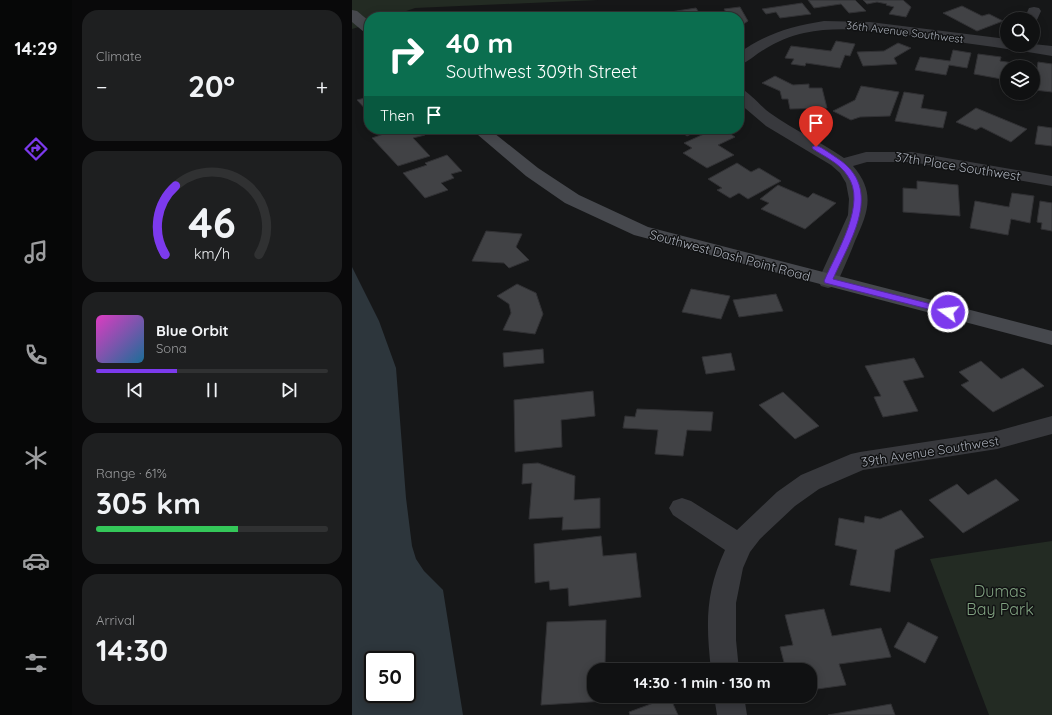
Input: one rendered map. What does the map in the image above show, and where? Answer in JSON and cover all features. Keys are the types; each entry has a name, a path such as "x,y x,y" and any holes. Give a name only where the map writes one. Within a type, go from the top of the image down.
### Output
{"main road":[{"path":"352,14 364,25"},
{"name":"Southwest Dash Point Road","path":"485,134 532,172 572,199 612,219 641,231 828,281 1052,338"}],"street":[{"name":"36th Avenue Southwest","path":"744,56 756,46 781,35 802,29 836,25 869,26 1000,43"},
{"path":"1040,48 1052,51"},
{"path":"744,98 754,109 841,164 851,175 856,185 859,207 857,215 828,281"},
{"name":"37th Place Southwest","path":"841,164 866,157 912,157 1052,181"},
{"name":"39th Avenue Southwest","path":"724,663 722,634 722,602 730,568 740,546 750,532 786,498 810,482 860,461 1019,436 1052,425"},
{"path":"682,508 740,546"},
{"path":"730,703 732,715"}],"green space":[{"path":"352,0 598,0 415,8 403,12 364,12 364,25 352,29"},
{"name":"Dumas Bay Park","path":"1052,541 1052,715 989,715 930,559"}],"shaded area":[{"path":"352,267 379,321 396,368 406,498 412,546 416,559 424,571 443,590 463,715 352,715"}],"building":[{"path":"808,0 855,0 866,11 849,13 841,4 814,8"},
{"path":"863,0 903,0 911,7 906,17 889,14 894,7 886,5 887,4 877,2 867,4"},
{"path":"802,3 811,14 780,18 776,12 766,14 762,9"},
{"path":"962,6 982,16 989,14 1000,20 1000,22 977,31 943,13"},
{"path":"740,7 743,12 726,12 724,9"},
{"path":"696,8 699,12 670,12"},
{"path":"744,14 748,21 744,24"},
{"path":"836,41 855,44 850,56 845,55 840,68 806,63 805,66 791,64 794,59 785,58 791,46 831,51"},
{"path":"898,43 911,48 894,58 897,64 863,66 857,52 884,51"},
{"path":"953,50 971,53 967,68 949,65 946,75 915,70 920,57 950,61"},
{"path":"978,54 1001,57 1000,79 974,74"},
{"path":"1040,62 1052,64 1052,92 1040,91"},
{"path":"775,76 793,85 809,84 809,88 822,88 827,108 790,109 788,99 782,99 780,91 762,83"},
{"path":"861,86 899,92 890,116 860,117 851,120 833,111 855,100"},
{"path":"904,92 924,95 921,108 947,112 943,128 895,121"},
{"path":"364,98 364,108 357,100"},
{"path":"976,108 1027,129 1011,142 981,127 976,130 956,122"},
{"path":"1038,126 1052,128 1052,146 1035,144"},
{"path":"384,134 424,134 425,135 413,138 430,156 398,166 372,138"},
{"path":"704,134 730,134 735,137 718,145 734,155 707,168 683,153 692,148 684,143"},
{"path":"447,155 462,171 451,174 454,178 441,183 448,190 425,198 403,173 427,165 425,163"},
{"path":"737,163 751,172 759,168 781,181 748,199 739,193 730,198 717,190 722,188 708,179"},
{"path":"917,181 958,185 960,216 903,212 903,188 917,189"},
{"path":"778,185 808,198 813,193 836,203 805,229 761,209 769,203 760,199"},
{"path":"1012,193 1034,196 1030,223 1011,219 1008,235 970,228 975,201 1009,207"},
{"path":"1040,201 1052,203 1052,231 1041,229 1042,223 1037,222"},
{"path":"486,231 522,234 516,247 529,260 509,268 504,263 472,261"},
{"path":"517,284 536,293 543,314 535,334 503,330 511,313 509,304 497,296"},
{"path":"691,289 730,296 721,319 682,312"},
{"path":"776,294 783,311 739,317 733,300"},
{"path":"543,349 544,363 504,367 503,353"},
{"path":"731,353 735,370 706,374 702,357"},
{"path":"914,358 924,377 903,381 918,411 883,417 874,397 881,396 865,366"},
{"path":"981,361 1001,379 1023,368 1044,386 993,412 961,385 969,381 959,372"},
{"path":"593,391 595,416 561,420 562,447 515,452 514,400"},
{"path":"783,392 819,426 795,439 759,405"},
{"path":"637,409 713,412 711,431 687,430 683,456 655,454 658,430 623,428 625,416 635,417"},
{"path":"538,463 575,476 574,500 600,498 600,528 562,530 563,517 529,519 532,483 522,484 523,464"},
{"path":"996,479 1019,500 963,533 929,500 957,484 968,495"},
{"path":"901,510 924,537 895,550 890,592 850,585 857,550 835,545 839,518 864,523 865,516 880,519"},
{"path":"601,536 603,556 636,553 641,597 569,606 568,588 550,590 549,581 535,583 534,544"},
{"path":"824,609 832,636 881,628 891,657 839,664 846,685 817,689 817,663 784,663 780,647 793,645 785,615"},
{"path":"606,620 605,663 587,663 587,702 541,705 547,622"},
{"path":"908,622 938,637 925,663 894,647"},
{"path":"654,703 673,703 678,715 630,715 629,712"},
{"path":"891,704 895,715 828,715"}],"route":[{"path":"816,147 841,164 851,175 858,191 859,199 857,215 828,281 948,312"}]}
